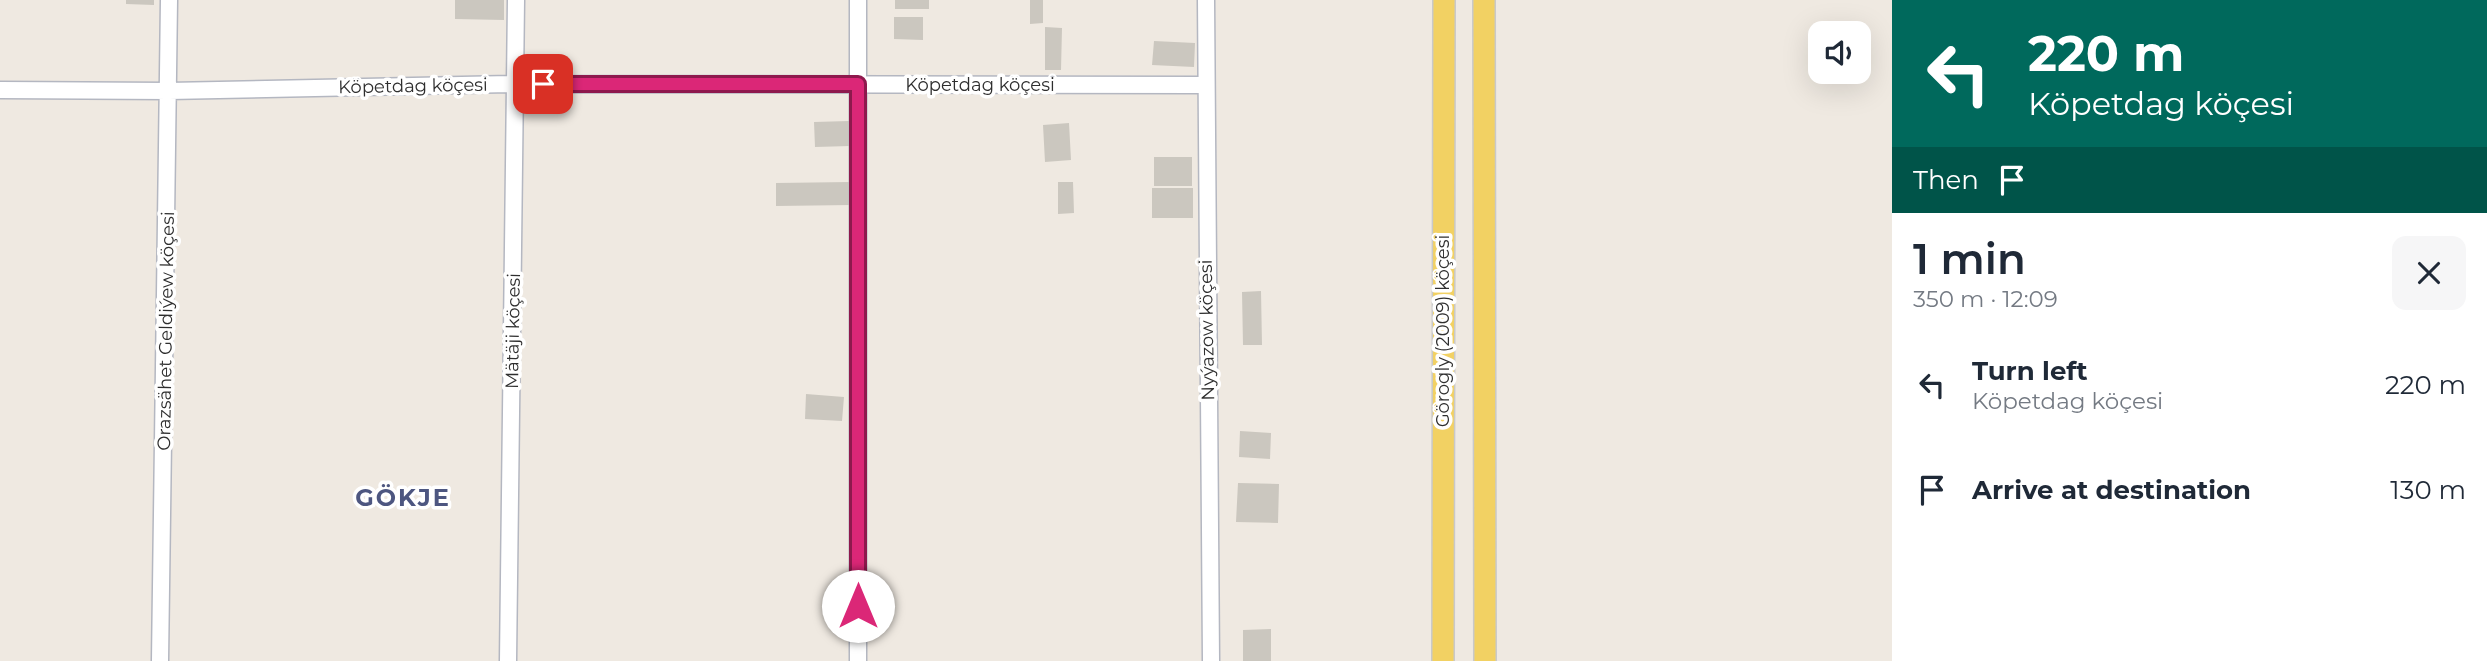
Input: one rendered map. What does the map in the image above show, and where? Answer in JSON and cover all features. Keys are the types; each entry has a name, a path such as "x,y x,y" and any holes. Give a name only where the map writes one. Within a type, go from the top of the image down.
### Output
{"main road":[{"name":"Görogly (2009) köçesi","path":"1443,661 1444,0"},
{"path":"1484,0 1485,661"}],"street":[{"name":"Orazsähet Geldiýew köçesi","path":"160,661 169,0"},
{"name":"Mätäji köçesi","path":"508,661 516,0"},
{"path":"858,0 858,661"},
{"name":"Nyýazow köçesi","path":"1206,0 1211,661"},
{"name":"Köpetdag köçesi","path":"0,89 169,90 516,84 1205,85"}],"building":[{"path":"126,0 154,0 154,5 126,4"},
{"path":"455,0 504,0 504,20 455,19"},
{"path":"895,0 929,0 929,9 895,9"},
{"path":"1030,0 1043,0 1043,23 1030,24"},
{"path":"894,17 923,17 923,40 894,39"},
{"path":"1045,27 1062,28 1061,70 1045,70"},
{"path":"1154,41 1195,43 1194,67 1152,65"},
{"path":"849,121 850,146 815,147 814,122"},
{"path":"1069,123 1071,160 1045,162 1043,125"},
{"path":"1154,157 1192,157 1192,186 1154,186"},
{"path":"850,182 851,205 776,206 776,183"},
{"path":"1058,182 1073,182 1074,213 1058,214"},
{"path":"1152,188 1193,188 1193,218 1152,218"},
{"path":"1261,291 1262,345 1243,345 1242,292"},
{"path":"806,394 844,397 842,421 805,419"},
{"path":"1240,431 1271,433 1270,459 1239,457"},
{"path":"1238,483 1279,484 1278,523 1236,522"},
{"path":"1271,629 1271,661 1243,661 1243,630"}],"district":[{"name":"GÖKJE","path":"403,498"}],"route":[{"path":"543,84 858,84 858,606"}]}
